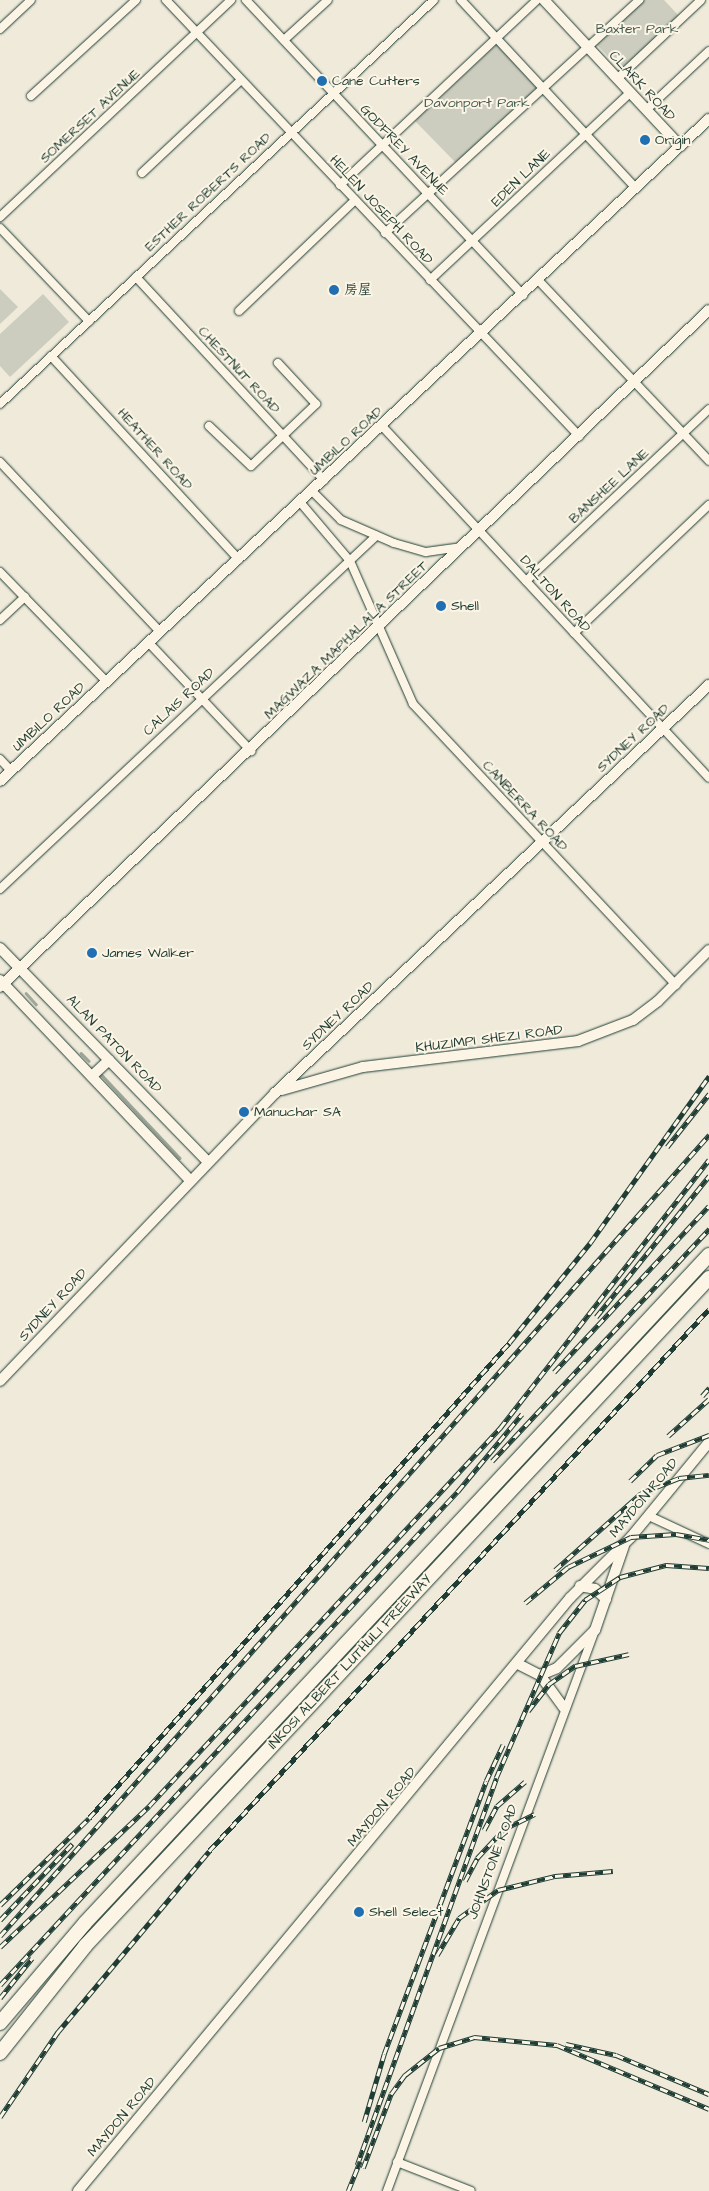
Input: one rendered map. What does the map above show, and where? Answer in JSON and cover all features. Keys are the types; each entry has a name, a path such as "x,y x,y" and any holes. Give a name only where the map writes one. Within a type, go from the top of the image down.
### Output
{"highway":[{"name":"INKOSI ALBERT LUTHULI FREEWAY","path":"0,2023 85,1923 709,1255"},
{"name":"INKOSI ALBERT LUTHULI FREEWAY","path":"0,2053 85,1946 709,1278"}],"street":[{"path":"0,29 31,0"},
{"path":"31,96 136,0"},
{"name":"HELEN JOSEPH ROAD","path":"166,0 384,233 579,436"},
{"name":"SOMERSET AVENUE","path":"0,217 231,0"},
{"name":"GODFREY AVENUE","path":"246,0 523,295"},
{"path":"284,40 328,0"},
{"name":"ESTHER ROBERTS ROAD","path":"1,400 51,356 434,0"},
{"path":"461,0 636,188"},
{"path":"340,185 537,0"},
{"name":"CLARK ROAD","path":"544,0 680,146"},
{"path":"384,233 542,86 639,0"},
{"path":"617,79 701,0"},
{"path":"646,110 709,51"},
{"path":"142,173 241,80"},
{"name":"EDEN LANE","path":"430,280 630,93"},
{"name":"UMBILO ROAD","path":"0,782 482,334 709,119"},
{"path":"239,311 354,201"},
{"path":"0,228 89,320"},
{"name":"CHESTNUT ROAD","path":"136,277 324,480"},
{"path":"538,280 709,461"},
{"name":"MAGWAZA MAPHALALA STREET","path":"1,984 21,968 251,751 709,310"},
{"name":"HEATHER ROAD","path":"51,356 239,560"},
{"path":"209,426 248,467 283,436 316,404 278,364"},
{"name":"BANSHEE LANE","path":"526,581 709,409"},
{"name":"DALTON ROAD","path":"382,426 480,529 574,634 709,778"},
{"path":"0,462 160,632"},
{"path":"312,491 341,520 376,536 426,552 461,547"},
{"name":"CANBERRA ROAD","path":"300,502 350,561 413,704 676,985"},
{"path":"574,634 709,505"},
{"name":"CALAIS ROAD","path":"0,889 201,698 376,536"},
{"path":"0,572 107,682"},
{"path":"0,620 25,597"},
{"path":"149,643 251,751"},
{"name":"SYDNEY ROAD","path":"0,1381 189,1178 275,1093 709,685"},
{"path":"0,759 11,771"},
{"name":"ALAN PATON ROAD","path":"0,948 207,1161"},
{"name":"KHUZIMPI SHEZI ROAD","path":"275,1093 363,1067 578,1041 633,1020 676,985 709,950"},
{"path":"1,984 93,1075 189,1178"},
{"path":"93,1075 109,1060"},
{"name":"MAYDON ROAD","path":"78,2191 518,1664 580,1586 625,1543 709,1442"},
{"path":"649,1516 709,1544"},
{"name":"JOHNSTONE ROAD","path":"387,2191 564,1708 595,1630 625,1543"},
{"path":"580,1586 595,1589 606,1598"},
{"path":"540,1675 557,1668 595,1630"},
{"path":"518,1664 540,1675 564,1708"},
{"path":"397,2162 471,2191"}],"green space":[{"name":"Baxter Park","path":"641,0 664,0 679,16 621,70 595,43"},
{"name":"Davonport Park","path":"498,43 539,86 456,163 415,121"},
{"path":"0,289 18,307 0,324"},
{"path":"43,294 69,322 10,377 0,366 0,334"}],"waterway":[{"path":"26,993 36,1004"},
{"path":"81,1053 89,1061"},
{"path":"101,1074 180,1158"}],"railway":[{"path":"0,1905 89,1818 509,1343 590,1243 709,1076"},
{"path":"667,1147 709,1094"},
{"path":"0,1936 709,1135"},
{"path":"0,1947 149,1806 500,1428 709,1160"},
{"path":"596,1317 709,1176"},
{"path":"554,1372 709,1206"},
{"path":"492,1461 709,1229"},
{"path":"0,2117 57,2033 209,1851 709,1309"},
{"path":"702,1396 709,1388"},
{"path":"668,1436 709,1399"},
{"path":"0,1985 458,1491 522,1414"},
{"path":"630,1481 657,1455 709,1435"},
{"path":"555,1570 641,1493 679,1478 709,1475"},
{"path":"525,1603 568,1567 631,1537 676,1534 709,1540"},
{"path":"357,2165 496,1778 559,1633 585,1600 620,1577 666,1565 709,1568"},
{"path":"528,1711 549,1684 575,1666 629,1654"},
{"path":"364,2122 384,2054 486,1781 503,1745"},
{"path":"484,1830 497,1806 525,1782"},
{"path":"465,1881 477,1858 504,1829 535,1814"},
{"path":"0,1920 72,1844"},
{"path":"437,1955 459,1918 498,1890 555,1876 613,1871"},
{"path":"0,1998 32,1958"},
{"path":"363,2168 391,2094 405,2075 439,2048 474,2037 557,2045 709,2109"},
{"path":"566,2044 616,2055 709,2094"},
{"path":"348,2191 360,2161"}],"place":[{"name":"Cane Cutters","path":"322,81"},
{"name":"Origin","path":"645,140"},
{"name":"房屋","path":"334,290"},
{"name":"Shell","path":"441,606"},
{"name":"James Walker","path":"92,953"},
{"name":"Manuchar SA","path":"244,1112"},
{"name":"Shell Select","path":"359,1912"}]}
